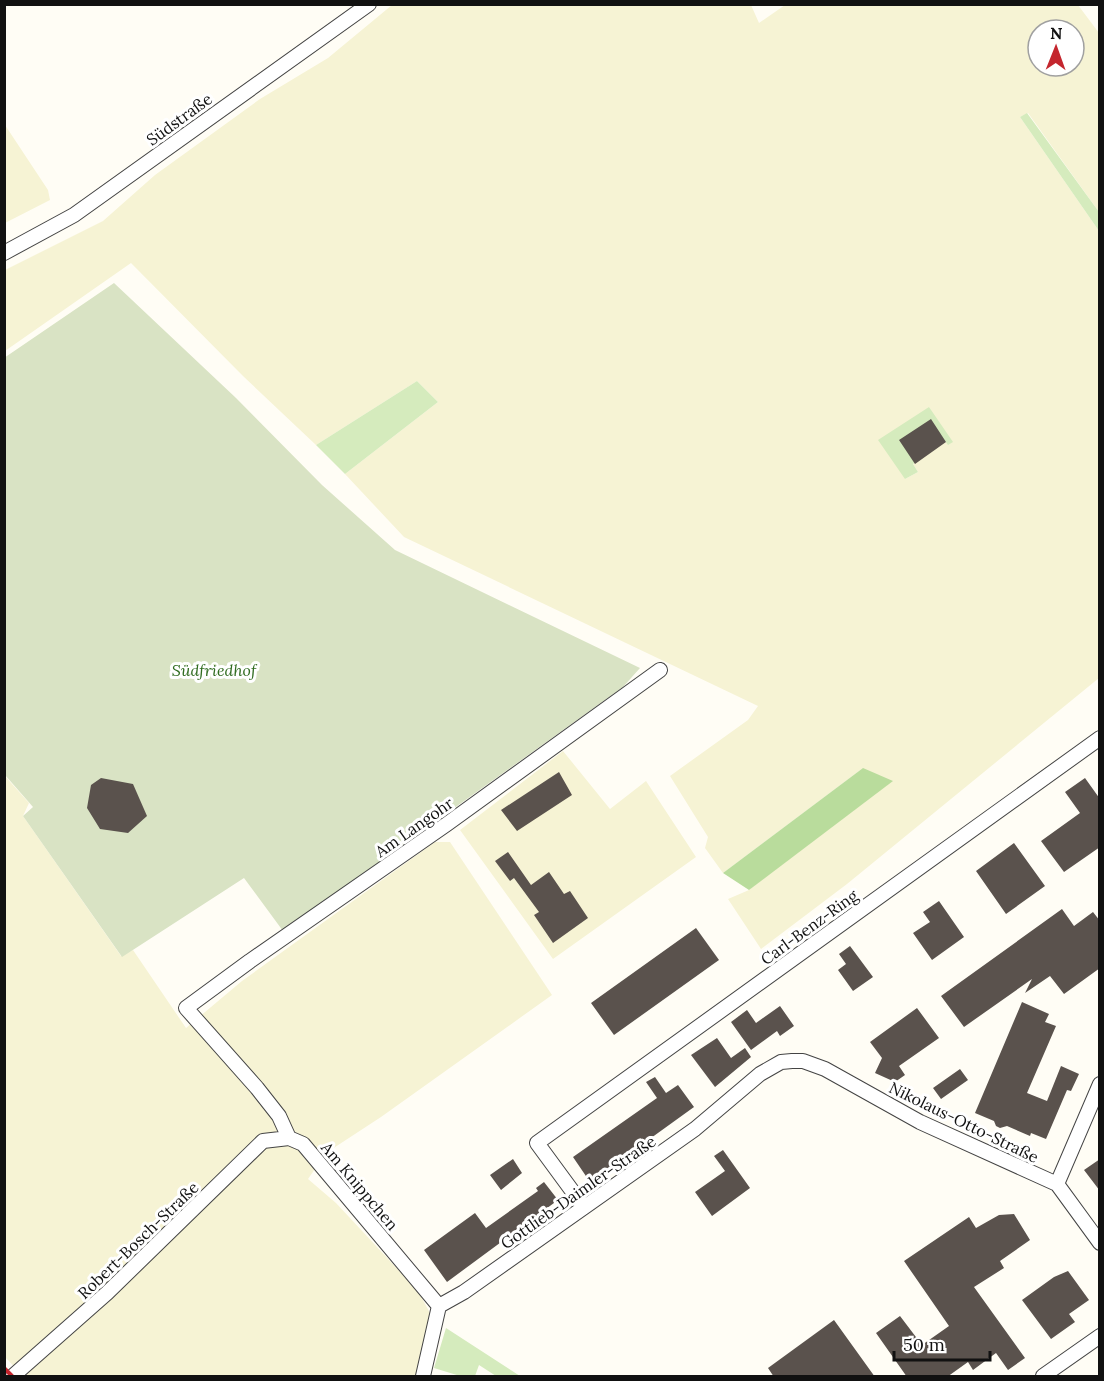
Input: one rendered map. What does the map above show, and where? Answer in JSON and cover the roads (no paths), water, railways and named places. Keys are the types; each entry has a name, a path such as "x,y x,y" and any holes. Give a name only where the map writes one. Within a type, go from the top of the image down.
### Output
{"street":[{"name":"Südstraße","path":"4,253 74,215 369,4"},
{"name":"Am Langohr","path":"186,1008 660,670"},
{"name":"Carl-Benz-Ring","path":"584,1207 537,1143 1100,738"},
{"name":"Am Knippchen","path":"186,1008 257,1088 279,1116 290,1138 303,1144 439,1306"},
{"name":"Nikolaus-Otto-Straße","path":"792,1061 803,1061 825,1069 920,1122 1057,1184 1100,1243"},
{"name":"Gottlieb-Daimler-Straße","path":"439,1306 464,1292 696,1130 760,1074 781,1062 792,1061"},
{"path":"1057,1184 1100,1084"},
{"name":"Robert-Bosch-Straße","path":"13,1377 107,1293 263,1142 290,1138"},
{"path":"423,1377 439,1306"},
{"path":"1043,1377 1100,1336"}],"railway":[{"path":"4,1368 12,1376"}],"park label":[{"name":"Südfriedhof","path":"214,670"}]}
